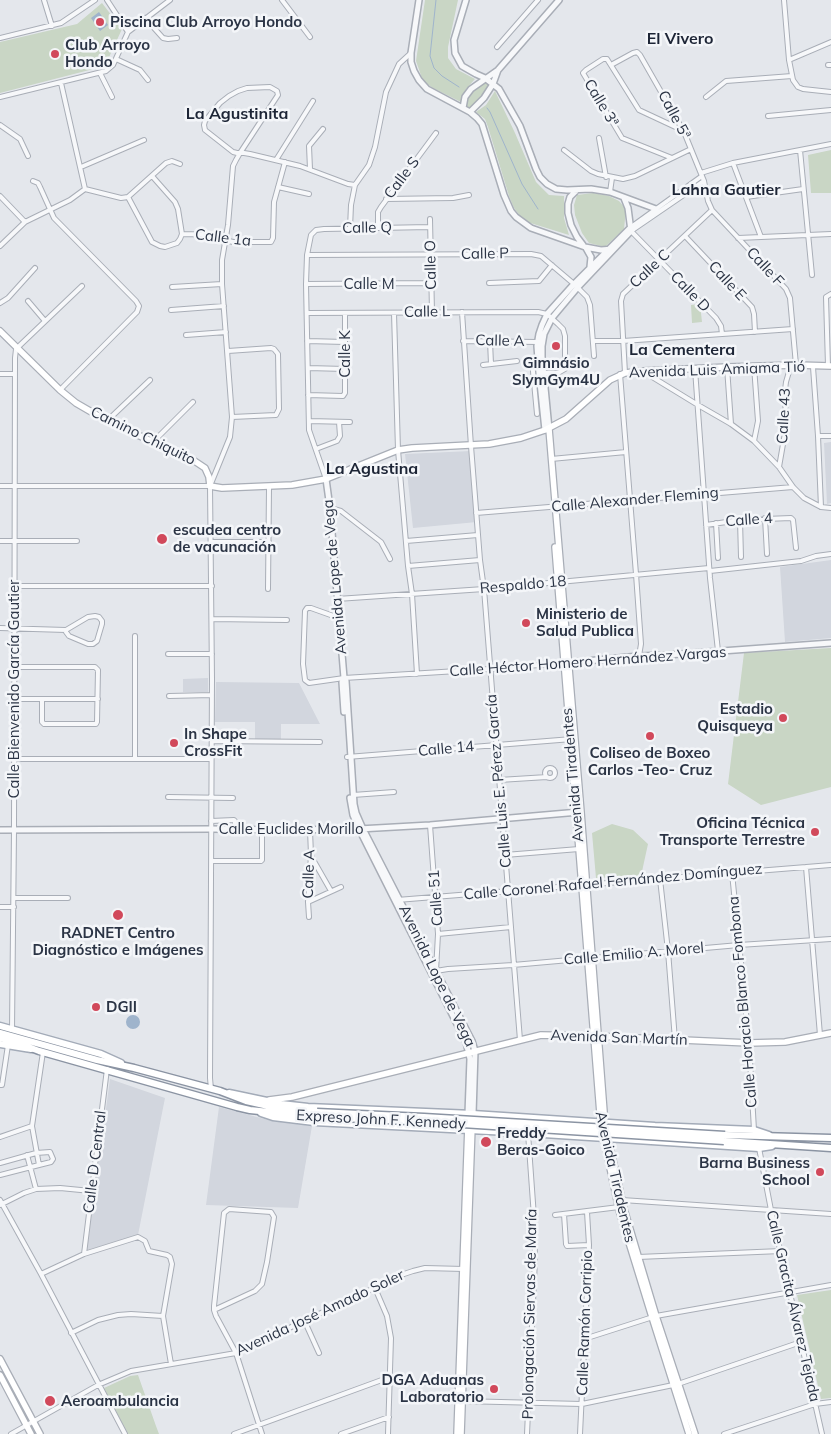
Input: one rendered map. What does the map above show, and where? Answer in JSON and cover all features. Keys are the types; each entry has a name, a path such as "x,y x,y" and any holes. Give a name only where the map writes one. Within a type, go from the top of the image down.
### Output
{"main road":[{"name":"Camino Chiquito","path":"0,331 16,349 60,390 76,402 107,421 193,460 205,468 210,486"},
{"name":"Avenida Luis Amiama Tió","path":"210,486 222,488 292,485 326,479 398,450 471,446 521,438 547,429 572,414 610,380 623,374 695,368 794,365 829,366"},
{"name":"Avenida Tiradentes","path":"547,429 554,506"},
{"name":"Avenida Tiradentes","path":"547,429 597,1036 602,1123 654,1316"},
{"name":"Avenida Tiradentes","path":"579,812 579,849 584,885"},
{"path":"0,1026 101,1054 129,1067"},
{"name":"Avenida San Martín","path":"263,1101 279,1100 520,1040 547,1035 785,1042 831,1032"},
{"name":"Expreso John F. Kennedy","path":"0,1033 66,1052 220,1091 246,1101 317,1114"},
{"name":"Expreso John F. Kennedy","path":"0,1038 250,1110 488,1126 724,1138 777,1145 831,1148"},
{"path":"0,1044 41,1051"},
{"path":"220,1091 263,1101 308,1107 754,1130 770,1136"},
{"path":"250,1110 273,1117 314,1122 528,1133 759,1148 777,1145"},
{"path":"422,1112 428,1115 454,1116 457,1122 456,1125 452,1126 429,1125 422,1128"},
{"name":"Avenida Lope de Vega","path":"457,1434 460,1401 470,1114"},
{"path":"518,1117 511,1120 488,1119 484,1120 482,1124 487,1129 511,1130 518,1133"},
{"path":"558,1136 566,1132 589,1135 594,1130 590,1124 565,1123 559,1120"},
{"path":"654,1141 649,1138 622,1136 619,1132 621,1127 624,1126 648,1128 655,1126"},
{"name":"Expreso John F. Kennedy","path":"724,1138 770,1136 831,1138"},
{"name":"Avenida Tiradentes","path":"606,1138 619,1207 676,1385 689,1434"},
{"path":"0,1359 40,1434"},
{"path":"0,1376 31,1434"},
{"name":"Avenida Tiradentes","path":"676,1385 695,1434"},
{"name":"Avenida Lope de Vega","path":"460,1401 461,1434"}],"street":[{"path":"44,0 52,26"},
{"path":"0,38 52,26 68,19 95,0"},
{"path":"107,0 128,32"},
{"path":"160,0 164,5"},
{"path":"0,97 106,71 113,65 128,32 170,0"},
{"path":"282,0 310,37"},
{"path":"419,0 411,53 414,72 427,89 470,112 482,124 504,195 511,211 531,228 584,246 601,250 610,249"},
{"path":"466,0 454,40 455,53 462,66 485,78 499,89 520,126 540,177 556,189 591,189 610,192 656,209"},
{"path":"497,47 538,0"},
{"path":"463,108 467,93 475,85 498,70 559,0"},
{"path":"784,0 792,76 798,87 803,90 831,92"},
{"path":"145,18 162,38 177,38"},
{"path":"789,60 831,42"},
{"name":"Calle 5ª","path":"611,66 637,52 684,132 702,177 712,210"},
{"path":"350,228 351,205 355,185 369,165 375,147 384,98 399,64 411,53"},
{"name":"Calle 3ª","path":"611,66 605,58 583,73 622,138 672,158"},
{"path":"116,59 140,70 148,80"},
{"path":"611,66 639,110 684,132"},
{"path":"470,112 484,98 493,84 498,70"},
{"path":"100,73 112,97"},
{"path":"706,96 726,81 792,76"},
{"path":"61,83 85,189"},
{"path":"211,1089 212,542 210,486 232,428 222,260 231,199 233,166 240,153 278,95 276,90 270,87 247,88 238,91 220,103 205,121 204,128 208,133 233,152 240,153 250,154 310,169 355,185"},
{"path":"276,160 313,101"},
{"path":"768,116 831,110"},
{"path":"0,125 20,139 28,156"},
{"path":"310,169 309,146 323,129"},
{"name":"Calle S","path":"378,227 378,212 386,199 436,133"},
{"path":"599,138 606,177"},
{"path":"81,166 144,140"},
{"path":"702,177 733,163 831,144"},
{"path":"564,150 591,171 606,177 623,179 635,176 691,149"},
{"path":"800,150 812,275"},
{"path":"85,189 121,198 128,197 168,162 174,161 180,164"},
{"name":"Calle 1a","path":"182,234 220,235 226,240 233,242 272,241 273,207 284,162"},
{"path":"733,163 761,237"},
{"path":"128,197 154,244 165,247 175,244 182,234 178,209 175,202 152,176"},
{"name":"Avenida Tiradentes","path":"576,285 590,267 631,229 702,177"},
{"name":"Avenida Tiradentes","path":"631,229 702,177"},
{"path":"610,192 612,178"},
{"path":"33,181 38,183 54,218 139,306 137,312 60,390"},
{"path":"278,187 309,194"},
{"path":"0,246 25,222 70,200 85,189"},
{"path":"746,196 803,189"},
{"path":"577,190 570,197 568,213 577,237 591,255 590,267"},
{"path":"386,199 453,198 469,195"},
{"path":"0,196 25,222"},
{"path":"623,198 628,208 631,229"},
{"name":"Calle C","path":"641,644 626,452 621,301 623,294 712,210"},
{"name":"Calle F","path":"712,210 786,289 790,298 794,365"},
{"name":"Calle O","path":"430,219 432,312"},
{"name":"Calle Q","path":"309,239 313,232 320,229 430,227"},
{"name":"Calle D","path":"631,229 716,318 721,326 722,334"},
{"path":"738,238 831,234"},
{"name":"Calle E","path":"685,236 752,307 755,332"},
{"name":"Avenida Lope de Vega","path":"309,239 306,284 309,430 326,479 330,508 344,678 346,681 351,808 434,972 472,1041 470,1114"},
{"name":"Avenida Tiradentes","path":"547,429 539,334 549,316 610,249"},
{"name":"Calle P","path":"308,255 531,254 541,256 576,285 587,297 590,305 594,356"},
{"path":"489,283 539,282 552,265"},
{"path":"0,303 8,298 35,268"},
{"name":"Calle M","path":"306,284 432,283"},
{"path":"172,287 222,284"},
{"path":"16,349 82,286"},
{"path":"829,366 829,324 826,297 831,294"},
{"path":"28,301 45,321"},
{"path":"171,310 224,306"},
{"name":"Calle Luis E. Pérez García","path":"462,312 476,512 484,589 520,1040"},
{"name":"Calle L","path":"307,313 538,312 549,316"},
{"path":"394,313 398,450 412,594 417,674"},
{"name":"Calle K","path":"308,395 344,395 345,314"},
{"path":"541,373 563,371 566,367 563,329 549,316"},
{"path":"593,341 623,341 793,329"},
{"path":"186,335 226,332"},
{"path":"307,341 345,342"},
{"name":"Calle A","path":"463,341 540,342"},
{"path":"490,341 491,364"},
{"name":"Avenida Tiradentes","path":"540,342 535,367 541,373"},
{"path":"228,351 271,348 278,354 278,412 276,415 232,417"},
{"name":"Calle Bienvenido García Gautier","path":"12,1030 15,759 14,374 16,349"},
{"path":"483,365 517,361"},
{"path":"532,361 535,367 537,414"},
{"name":"Calle 43","path":"779,467 786,427 784,390 794,365"},
{"path":"754,366 758,421 754,441"},
{"path":"813,366 821,507"},
{"path":"727,367 732,424"},
{"path":"308,368 345,369"},
{"path":"695,368 706,525 718,652"},
{"path":"642,371 732,424 754,441 779,467 793,487 804,498 821,507 831,508"},
{"path":"0,374 14,374"},
{"path":"107,421 150,380"},
{"path":"153,442 193,402"},
{"path":"309,421 350,422"},
{"path":"316,449 337,441 340,436 340,422"},
{"path":"818,436 831,436"},
{"path":"551,459 626,452"},
{"path":"0,486 210,486"},
{"path":"268,589 269,487"},
{"name":"Calle Alexander Fleming","path":"476,512 793,487"},
{"path":"330,508 340,511 382,542 390,559"},
{"path":"765,518 767,554"},
{"name":"Calle 4","path":"706,525 740,520 792,518 796,548"},
{"path":"740,520 741,557"},
{"path":"716,523 718,558"},
{"path":"406,541 478,535"},
{"path":"0,541 77,541"},
{"path":"212,542 269,542"},
{"name":"Respaldo 18","path":"337,599 484,589 636,574 710,570 802,561 816,556 831,554"},
{"path":"408,566 480,560"},
{"path":"14,586 212,586"},
{"name":"Calle Héctor Homero Hernández Vargas","path":"339,618 311,608 307,608 304,611 303,664 305,680 309,683 344,678 831,643"},
{"path":"0,628 66,630 91,616 99,617 102,621 97,641 93,644 88,644 69,636 66,630"},
{"path":"212,619 287,620"},
{"path":"134,758 135,636"},
{"path":"641,644 646,656"},
{"path":"639,656 641,644"},
{"path":"168,654 212,654"},
{"path":"14,667 95,667 98,670 97,722 94,725 44,724 42,722 42,699"},
{"path":"169,696 212,695"},
{"path":"14,699 98,699"},
{"name":"Calle 14","path":"349,757 572,738"},
{"path":"212,741 320,742"},
{"name":"Avenida Lope de Vega","path":"349,757 353,795 361,829"},
{"path":"15,759 212,759"},
{"path":"499,780 546,777"},
{"path":"353,795 394,792"},
{"path":"168,797 232,798"},
{"name":"Calle Euclides Morillo","path":"0,830 361,829 579,812"},
{"path":"211,822 235,820 235,830"},
{"name":"Calle 51","path":"430,825 438,934 434,972"},
{"path":"212,861 261,861 262,830"},
{"name":"Calle A","path":"309,918 310,830"},
{"path":"505,854 579,849"},
{"path":"311,855 332,891"},
{"name":"Calle Coronel Rafael Fernández Domínguez","path":"397,900 831,865"},
{"path":"806,867 820,1035"},
{"name":"Calle Horacio Blanco Fombona","path":"732,873 748,1042 754,1130"},
{"path":"660,879 675,1040"},
{"path":"308,902 341,887"},
{"path":"14,898 68,898"},
{"path":"0,907 14,907"},
{"path":"438,934 511,927"},
{"name":"Calle Emilio A. Morel","path":"434,972 739,945 831,939"},
{"path":"0,1085 2,1085 8,1046"},
{"path":"39,1165 32,1126 41,1051"},
{"name":"Calle D Central","path":"84,1254 107,1069"},
{"path":"0,1137 32,1126"},
{"name":"Prolongación Siervas de María","path":"527,1434 535,1259 528,1133"},
{"name":"Calle Gracita Álvarez Tejada","path":"759,1148 771,1210 822,1434"},
{"path":"0,1163 47,1151 52,1154 53,1159 51,1162 0,1175"},
{"path":"27,1155 36,1189"},
{"path":"91,1191 65,1188 36,1189 1,1203 41,1274 125,1434"},
{"path":"622,1200 831,1214"},
{"path":"555,1215 619,1207"},
{"path":"214,1310 255,1291 262,1284 274,1216 271,1212 229,1209 224,1213 215,1284 214,1310 236,1353 262,1434"},
{"name":"Calle Ramón Corripio","path":"580,1434 588,1245 587,1212"},
{"path":"564,1214 567,1246 588,1245"},
{"path":"41,1274 84,1254 138,1237 145,1241 149,1251 170,1257 172,1264 163,1316 171,1364"},
{"path":"638,1257 781,1251"},
{"name":"Avenida José Amado Soler","path":"11,1434 98,1385 132,1371 236,1353 404,1274 433,1268 464,1269"},
{"path":"584,1339 654,1316 831,1285"},
{"path":"375,1288 387,1316 391,1338 388,1434"},
{"path":"71,1334 98,1320 118,1315 163,1316"},
{"path":"305,1322 319,1353"},
{"path":"460,1401 582,1404 676,1385 801,1342"},
{"path":"234,1434 390,1377"},
{"path":"724,1434 738,1432 816,1404 831,1402"},
{"path":"341,1434 389,1417"}],"shaded area":[{"path":"831,442 831,503 827,504 824,443"},
{"path":"471,451 477,522 413,528 405,454"},
{"path":"831,560 831,638 785,642 780,567"},
{"path":"208,678 208,692 183,692 183,679"},
{"path":"216,682 299,683 320,724 281,724 281,740 255,740 255,722 215,722"},
{"path":"110,1079 165,1098 138,1235 87,1250"},
{"path":"219,1107 272,1121 312,1126 298,1208 206,1205"}],"green space":[{"path":"425,0 458,0 448,47 448,58 456,69 475,79 466,89 461,102 423,81 416,61"},
{"name":"Club Arroyo Hondo","path":"102,3 122,29 105,66 0,93 0,42 77,24"},
{"path":"485,81 491,85 483,99 471,109 465,107 470,93"},
{"path":"495,91 536,182 549,195 564,196 564,218 569,235 524,221 514,208 485,119 476,112 486,105"},
{"path":"831,150 831,193 811,193 808,155"},
{"path":"593,193 609,196 619,201 626,209 624,229 605,247 589,243 582,233 575,215 574,205 577,195"},
{"path":"700,304 702,322 692,323 691,305"},
{"name":"Estadio Quisqueya","path":"831,648 831,787 761,805 728,784 744,653"},
{"path":"612,824 633,830 648,844 641,876 596,878 592,833"},
{"path":"831,1290 831,1398 821,1399 797,1295"},
{"path":"138,1375 159,1434 128,1434 104,1388 130,1376"}],"water":[{"name":"Piscina Club Arroyo Hondo","path":"99,12 108,25 100,31 91,18"},
{"path":"130,1015 136,1015 140,1022 136,1029 130,1029 126,1025 126,1019"}],"waterway":[{"path":"436,0 430,56 434,68 442,76 459,87"},
{"path":"487,108 522,184 538,209"}],"place":[{"name":"Piscina Club Arroyo Hondo","path":"100,22"},
{"name":"Club Arroyo Hondo","path":"55,54"},
{"name":"Gimnásio SlymGym4U","path":"556,346"},
{"name":"escudea centro de vacunación","path":"162,539"},
{"name":"Ministerio de Salud Publica","path":"526,623"},
{"name":"Estadio Quisqueya","path":"783,718"},
{"name":"Coliseo de Boxeo Carlos -Teo- Cruz","path":"650,736"},
{"name":"In Shape CrossFit","path":"174,743"},
{"name":"Oficina Técnica Transporte Terrestre","path":"815,832"},
{"name":"RADNET Centro Diagnóstico e Imágenes","path":"118,915"},
{"name":"DGII","path":"96,1007"},
{"name":"Freddy Beras-Goico","path":"486,1142"},
{"name":"Barna Business School","path":"820,1172"},
{"name":"DGA Aduanas Laboratorio","path":"494,1389"},
{"name":"Aeroambulancia","path":"50,1401"}],"district":[{"name":"El Vivero","path":"680,39"},
{"name":"La Agustinita","path":"237,114"},
{"name":"Lahna Gautier","path":"726,190"},
{"name":"La Cementera","path":"682,350"},
{"name":"La Agustina","path":"372,469"}]}
